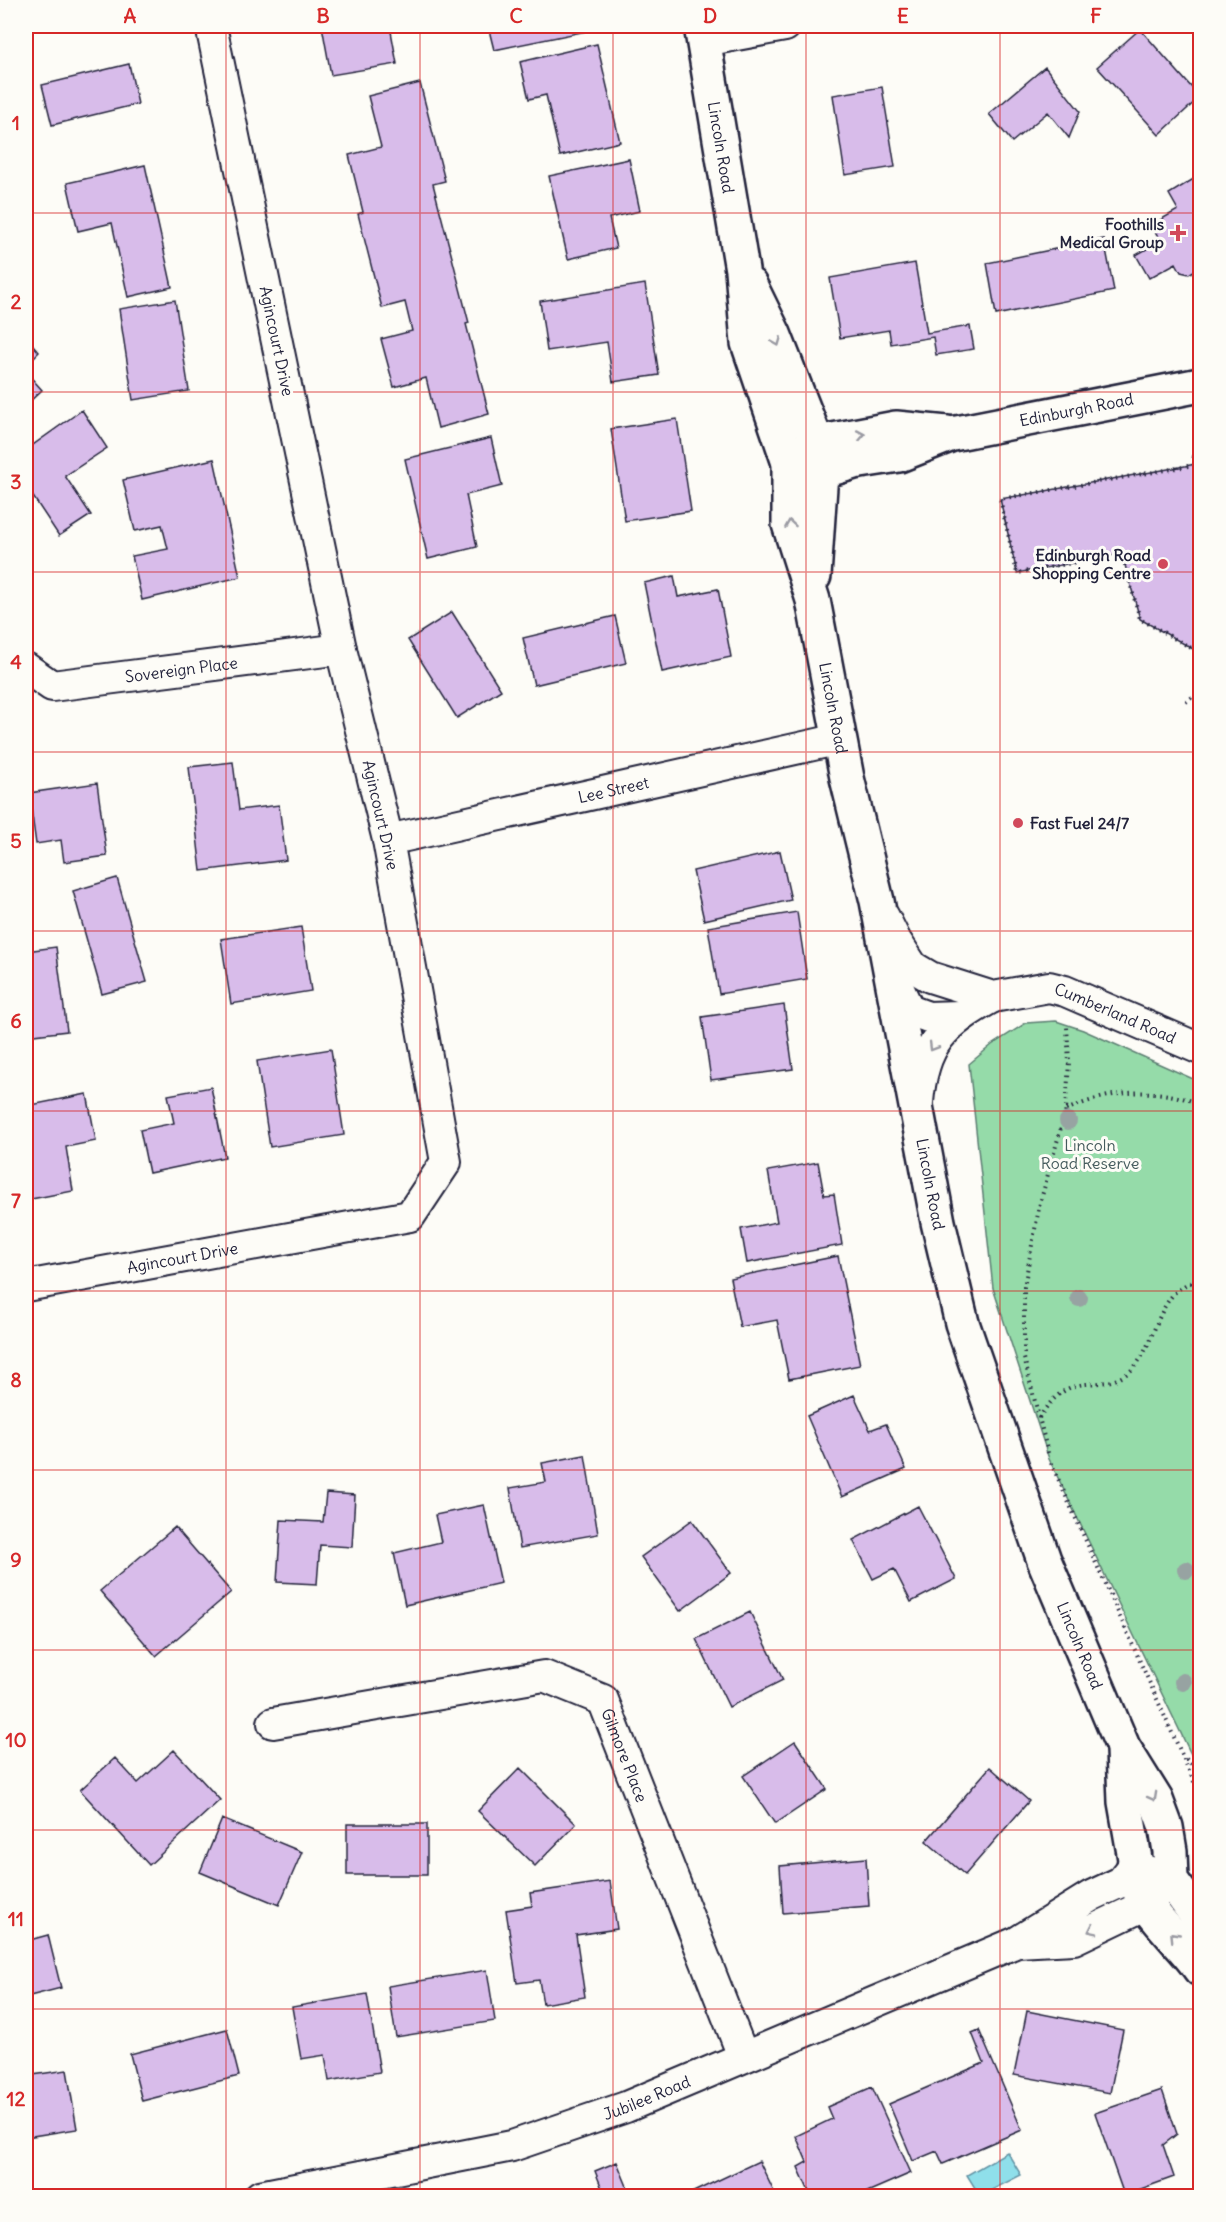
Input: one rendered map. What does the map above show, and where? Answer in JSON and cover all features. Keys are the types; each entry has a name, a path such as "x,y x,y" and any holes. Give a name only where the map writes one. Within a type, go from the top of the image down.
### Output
{"street":[{"name":"Agincourt Drive","path":"26,1286 410,1216 446,1162 388,840 341,649 211,26"},
{"path":"703,33 785,26"},
{"name":"Lincoln Road","path":"703,33 742,270 748,343 789,462 789,524 813,600 840,739 877,901 890,971 907,1025 917,1115 938,1222 962,1323 1044,1560 1123,1747 1156,1800 1163,1818 1170,1851 1171,1880"},
{"name":"Lincoln Road","path":"742,270 774,334 819,458 813,600"},
{"name":"Edinburgh Road","path":"789,462 819,458 896,428 952,434 1200,385"},
{"name":"Sovereign Place","path":"26,668 52,686 341,649"},
{"name":"Lee Street","path":"388,840 840,739"},
{"path":"877,901 896,941 913,967 930,977 958,1002"},
{"name":"Cumberland Road","path":"958,1002 1049,987 1065,991 1200,1048"},
{"path":"907,1025 958,1002"},
{"path":"917,1115 921,1074 927,1058 958,1002"},
{"name":"Gilmore Place","path":"273,1723 544,1676 603,1700 743,2056"},
{"name":"Lincoln Road","path":"1123,1747 1125,1802 1135,1859 1134,1866 1145,1905 1189,1951 1200,1969"},
{"path":"1134,1866 1171,1880 1200,1920"},
{"name":"Jubilee Road","path":"260,2196 394,2183 626,2108 743,2056 1017,1942 1091,1896 1121,1882 1134,1866"},
{"name":"Jubilee Road","path":"1017,1942 1074,1939 1145,1905 1171,1880"}],"path":[{"path":"1200,439 1193,456 1200,471"},
{"path":"1198,464 1000,499 1017,573 1122,554 1140,619 1200,653"},
{"path":"1186,702 1200,691"},
{"path":"1065,991 1069,1062 1066,1110 1040,1203 1024,1287 1024,1358 1049,1459 1200,1795"},
{"path":"1066,1110 1093,1098 1140,1090 1200,1104"},
{"path":"1039,1418 1057,1394 1071,1386 1111,1381 1129,1373 1140,1360 1169,1301 1192,1282 1200,1281"},
{"path":"1192,1282 1200,1299"},
{"path":"1184,1757 1200,1772"}],"green space":[{"name":"Lincoln Road Reserve","path":"1056,1021 1083,1030 1200,1082 1200,1773 1049,1459 993,1288 969,1064 993,1044 1026,1023"}],"water":[{"path":"1007,2152 1021,2175 980,2196 967,2175"}],"building":[{"path":"322,26 390,26 397,64 331,75"},
{"path":"488,26 597,26 597,29 494,50"},
{"path":"1140,29 1200,97 1159,135 1097,67"},
{"path":"597,44 620,142 560,156 546,95 529,99 520,62"},
{"path":"129,64 138,104 52,125 42,85"},
{"path":"1045,67 1080,111 1069,138 1048,112 1012,142 989,114"},
{"path":"420,83 445,181 433,184 469,323 466,324 489,414 438,428 426,378 394,387 381,339 412,331 405,302 382,308 358,214 363,212 349,155 381,147 368,96"},
{"path":"882,87 895,167 845,175 833,95"},
{"path":"629,159 640,211 609,218 616,248 568,259 549,176"},
{"path":"145,165 172,287 128,297 112,223 78,231 67,183"},
{"name":"Foothills Medical Group","path":"1200,175 1200,267 1189,274 1181,272 1176,263 1149,278 1136,255 1161,241 1151,225 1178,210 1169,194"},
{"path":"1104,239 1114,291 996,315 987,263"},
{"path":"915,263 927,333 970,326 974,349 936,355 933,337 891,344 889,330 840,338 830,278"},
{"path":"645,284 659,375 613,382 607,342 547,351 540,301"},
{"path":"175,300 189,391 133,400 119,309"},
{"path":"26,337 39,352 26,365"},
{"path":"26,372 42,390 26,405"},
{"path":"82,410 107,448 65,476 91,515 59,536 26,486 26,450"},
{"path":"677,419 691,511 625,521 611,429"},
{"path":"491,438 502,486 466,495 477,547 428,559 405,459"},
{"path":"214,459 240,577 142,600 132,556 168,549 162,525 135,531 123,480"},
{"name":"Edinburgh Road Shopping Centre","path":"1200,464 1200,653 1140,619 1122,554 1017,573 1000,499"},
{"path":"674,576 678,597 718,589 731,657 662,672 644,583"},
{"path":"452,612 501,690 457,718 408,640"},
{"path":"615,616 626,663 534,685 523,638"},
{"path":"233,762 239,810 279,805 286,860 201,871 189,767"},
{"path":"97,783 107,856 64,862 61,840 36,844 29,793"},
{"path":"780,851 791,900 704,920 693,871"},
{"path":"117,878 147,982 102,994 73,891"},
{"path":"797,912 807,979 719,994 708,927"},
{"path":"301,927 311,991 231,1004 221,939"},
{"path":"56,947 67,1031 26,1036 26,951"},
{"path":"784,1005 793,1069 711,1080 702,1017"},
{"path":"331,1049 344,1135 270,1147 257,1061"},
{"path":"211,1087 225,1157 149,1173 140,1130 174,1123 168,1095"},
{"path":"87,1094 96,1141 66,1147 73,1191 26,1200 26,1106"},
{"path":"818,1162 824,1195 834,1194 842,1245 747,1263 741,1229 777,1222 768,1171"},
{"path":"838,1256 860,1365 789,1379 777,1320 740,1327 730,1278"},
{"path":"854,1395 870,1430 886,1424 906,1469 842,1497 807,1416"},
{"path":"585,1455 598,1534 520,1548 510,1488 546,1482 542,1463"},
{"path":"326,1493 355,1495 352,1547 320,1545 317,1584 277,1582 281,1520 323,1522"},
{"path":"484,1505 501,1583 405,1605 394,1553 441,1542 435,1515"},
{"path":"918,1506 956,1579 911,1602 894,1569 873,1579 853,1540"},
{"path":"692,1520 731,1573 680,1611 641,1557"},
{"path":"175,1527 231,1592 156,1656 100,1591"},
{"path":"750,1612 783,1680 729,1707 696,1639"},
{"path":"795,1741 827,1789 775,1824 743,1776"},
{"path":"174,1750 220,1800 149,1865 80,1790 115,1758 138,1783"},
{"path":"990,1767 1029,1801 965,1875 926,1841"},
{"path":"520,1768 576,1824 535,1866 478,1811"},
{"path":"222,1819 302,1852 279,1905 200,1872"},
{"path":"347,1824 427,1824 427,1875 347,1875"},
{"path":"866,1858 869,1906 783,1913 780,1866"},
{"path":"610,1881 617,1929 576,1935 585,1997 543,2004 539,1980 517,1983 506,1910 532,1906 530,1893"},
{"path":"48,1935 61,1988 26,1997 26,1941"},
{"path":"487,1970 495,2021 396,2037 388,1986"},
{"path":"367,1994 380,2072 329,2081 325,2055 301,2059 292,2007"},
{"path":"1027,2011 1123,2030 1110,2093 1014,2075"},
{"path":"227,2029 239,2076 142,2101 130,2054"},
{"path":"979,2030 1022,2130 943,2164 937,2151 913,2161 889,2104 984,2063 972,2033"},
{"path":"67,2070 77,2129 26,2137 26,2076"},
{"path":"872,2087 911,2173 858,2196 811,2196 798,2167 807,2162 796,2136 832,2119 827,2107"},
{"path":"1162,2090 1177,2134 1163,2145 1174,2177 1124,2195 1095,2113"},
{"path":"759,2161 776,2196 687,2195"},
{"path":"617,2162 631,2196 605,2196 595,2171"}],"place":[{"name":"Foothills Medical Group","path":"1178,233"},
{"name":"Edinburgh Road Shopping Centre","path":"1163,564"},
{"name":"Fast Fuel 24/7","path":"1018,823"}]}
